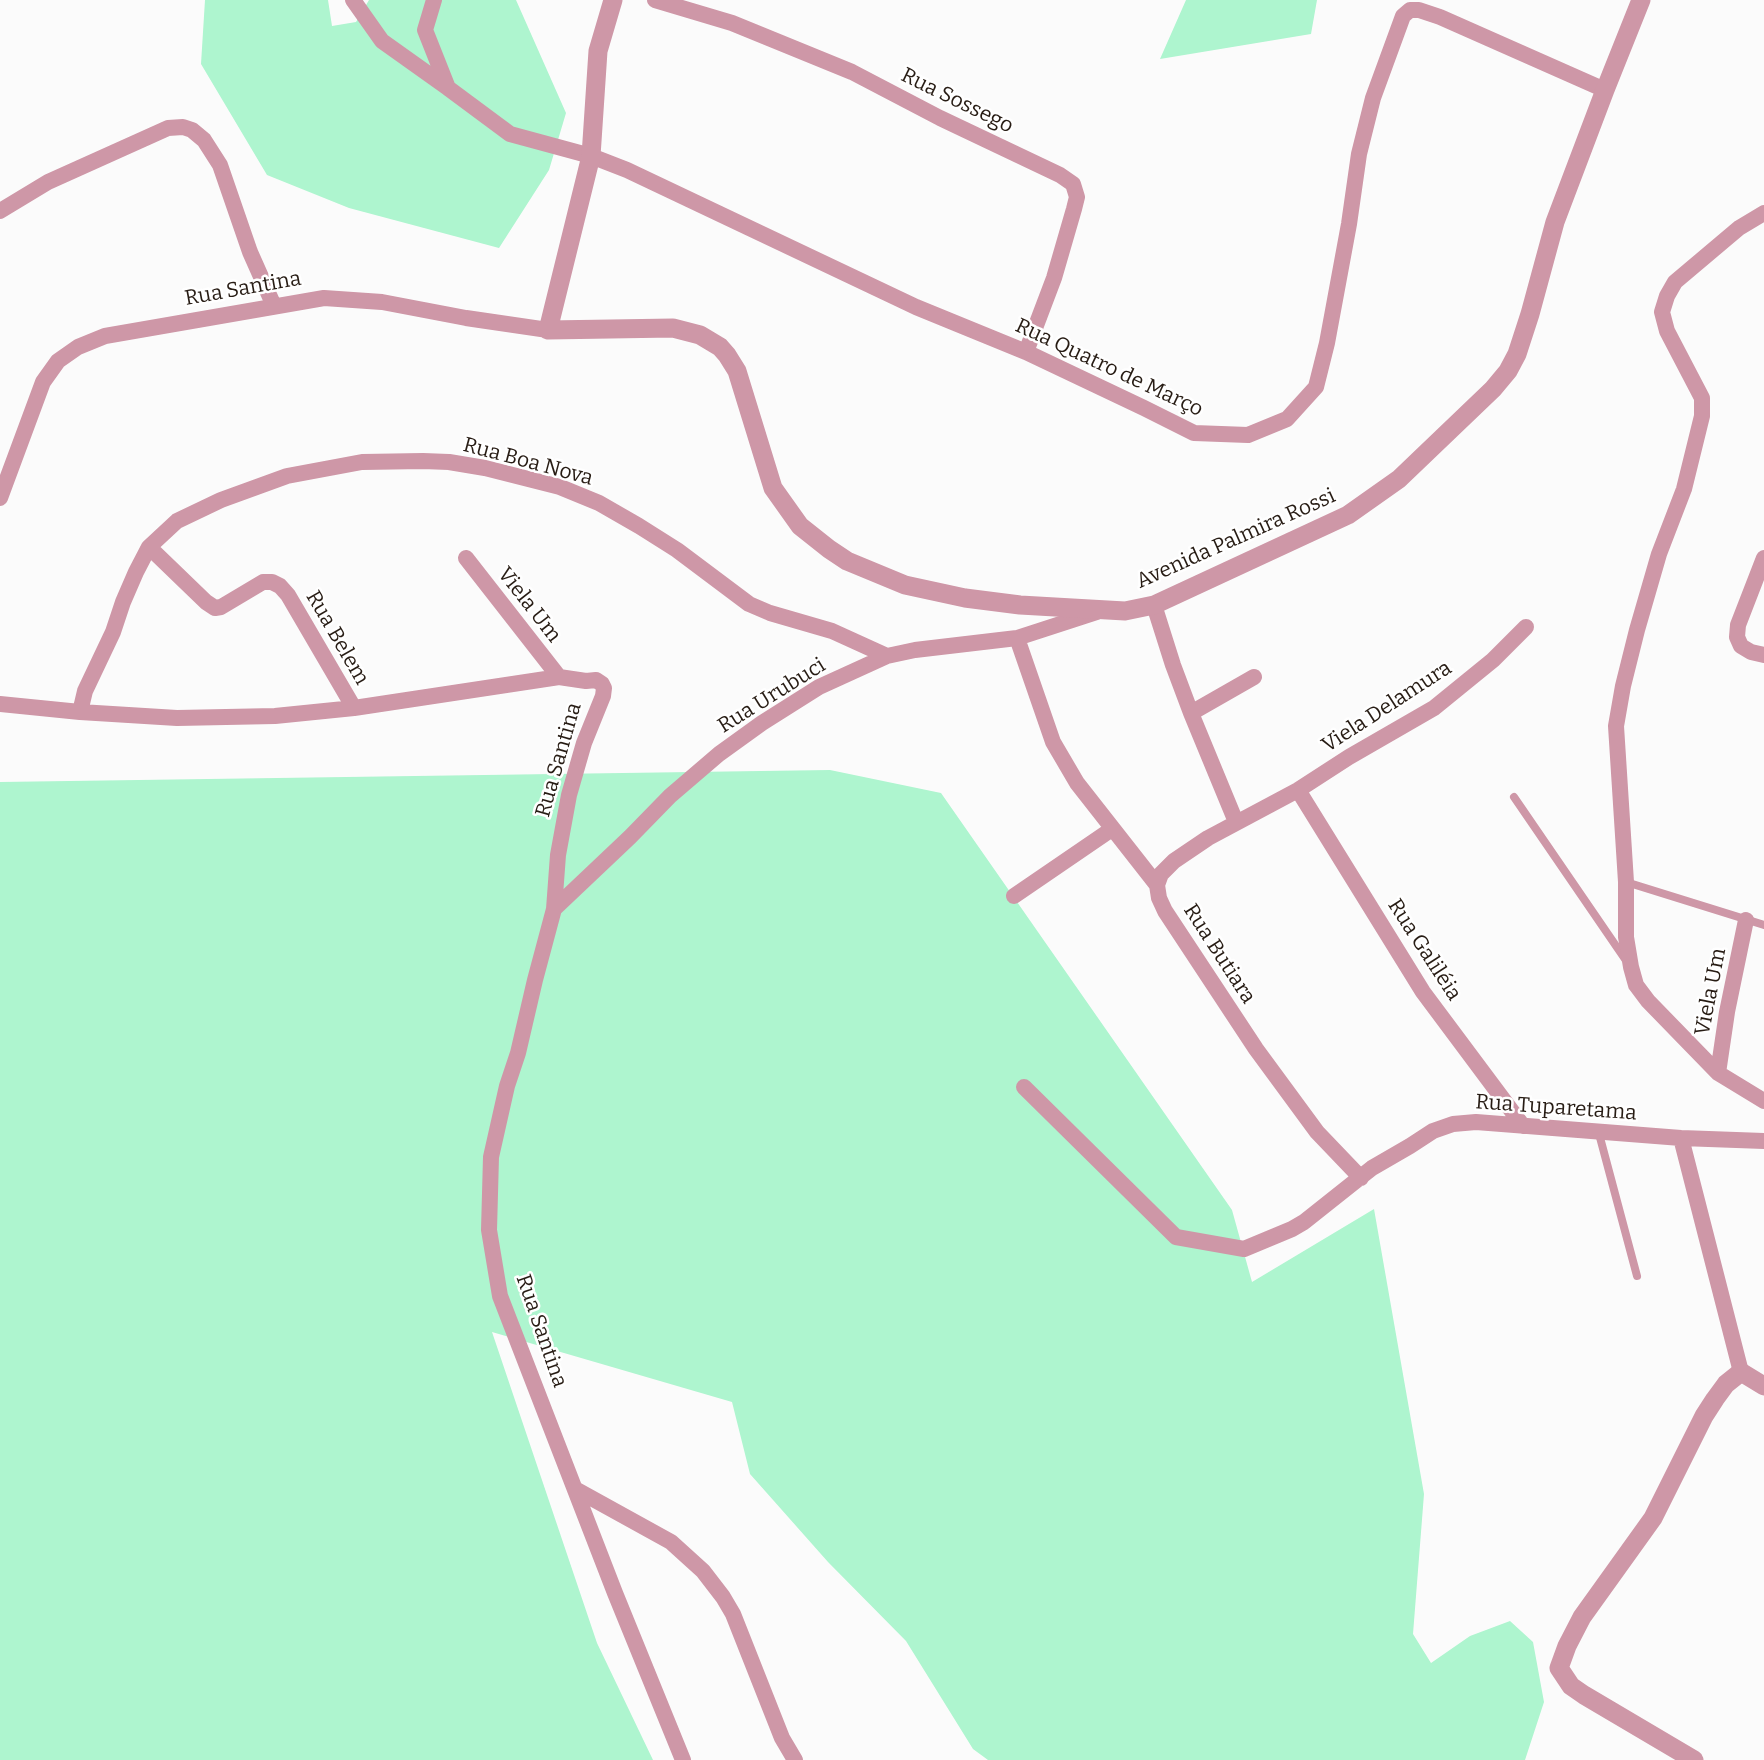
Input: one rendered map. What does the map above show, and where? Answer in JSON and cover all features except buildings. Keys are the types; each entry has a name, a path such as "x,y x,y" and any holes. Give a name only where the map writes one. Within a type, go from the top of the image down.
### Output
{"street":[{"name":"Rua Quatro de Março","path":"353,0 382,41 510,134 591,156 627,170 916,307 1026,352 1194,433 1248,435 1287,419 1316,387 1349,224 1359,154 1373,98 1403,16 1410,10 1419,10 1605,90"},
{"path":"434,0 425,30 448,88"},
{"path":"548,330 591,156 598,51 612,0"},
{"name":"Rua Sossego","path":"654,0 732,23 852,72 940,118 1060,174 1073,184 1077,197 1074,209 1054,278 1026,352"},
{"name":"Avenida Palmira Rossi","path":"548,330 673,328 699,335 720,347 737,371 773,488 800,526 847,561 905,585 965,598 1020,605 1125,611 1154,605 1348,515 1399,479 1493,389 1508,371 1517,354 1530,314 1555,222 1642,0"},
{"path":"0,211 48,182 168,128 183,127 192,130 204,140 220,165 250,252 274,306"},
{"path":"1764,213 1739,228 1675,282 1662,312 1667,331 1702,398 1702,415 1684,489 1659,554 1623,686 1616,726 1626,882 1626,937 1636,985 1648,1001 1718,1073 1764,1101"},
{"name":"Rua Santina","path":"0,498 43,382 58,361 78,347 105,336 324,298 382,302 548,330"},
{"name":"Rua Boa Nova","path":"80,712 85,691 113,632 136,572 149,547 177,521 251,488 287,476 362,462 423,461 461,464 560,487 599,503 677,550 749,604 832,631 887,656"},
{"name":"Rua Belem","path":"149,547 215,608 263,582 280,586 288,595 354,708"},
{"name":"Viela Um","path":"466,558 559,677"},
{"path":"1764,558 1738,625 1737,637 1741,646 1764,655"},
{"path":"1154,605 1191,713 1236,822"},
{"name":"Rua Urubuci","path":"554,909 670,796 719,754 819,687 887,656 915,650 1017,638 1106,609"},
{"name":"Viela Delamura","path":"1298,790 1434,708 1493,660 1527,627"},
{"name":"Rua Butiara","path":"1017,638 1053,742 1077,783 1157,885 1165,911 1256,1049 1317,1132 1361,1178"},
{"name":"Rua Santina","path":"0,704 177,718 275,716 354,708 559,677 596,680 602,684 603,696 584,743 569,795 558,855 554,909 491,1157 489,1230 500,1296 683,1760"},
{"path":"1191,713 1254,677"},
{"path":"1157,885 1161,874 1174,861 1208,838 1298,790"},
{"name":"Rua Galiléia","path":"1298,790 1423,992 1523,1126"},
{"path":"1014,896 1112,829"},
{"name":"Viela Um","path":"1718,1073 1727,1012 1746,920"},
{"name":"Rua Tuparetama","path":"1024,1087 1176,1237 1244,1249 1304,1222 1372,1168 1433,1131 1453,1124 1476,1122 1764,1142"},
{"path":"1681,1138 1741,1372 1764,1386"},
{"path":"1694,1760 1584,1696 1571,1686 1559,1668 1582,1617 1653,1518 1704,1416 1726,1384 1741,1372"},
{"path":"575,1489 671,1542 704,1571 733,1614 782,1738 795,1760"}],"lane":[{"path":"1514,797 1631,967"},
{"path":"1626,882 1764,925"},
{"path":"1598,1130 1637,1276"}],"green space":[{"path":"205,0 328,0 332,26 356,22 369,0 516,0 566,113 549,170 499,248 349,208 267,175 201,64"},
{"path":"1186,0 1317,0 1311,34 1160,59"},
{"path":"830,770 941,793 1232,1210 1252,1282 1374,1209 1424,1494 1413,1634 1431,1663 1470,1636 1510,1621 1533,1642 1544,1702 1525,1760 988,1760 973,1749 906,1641 828,1562 750,1474 732,1402 492,1332 597,1643 653,1760 0,1760 0,782"}]}
